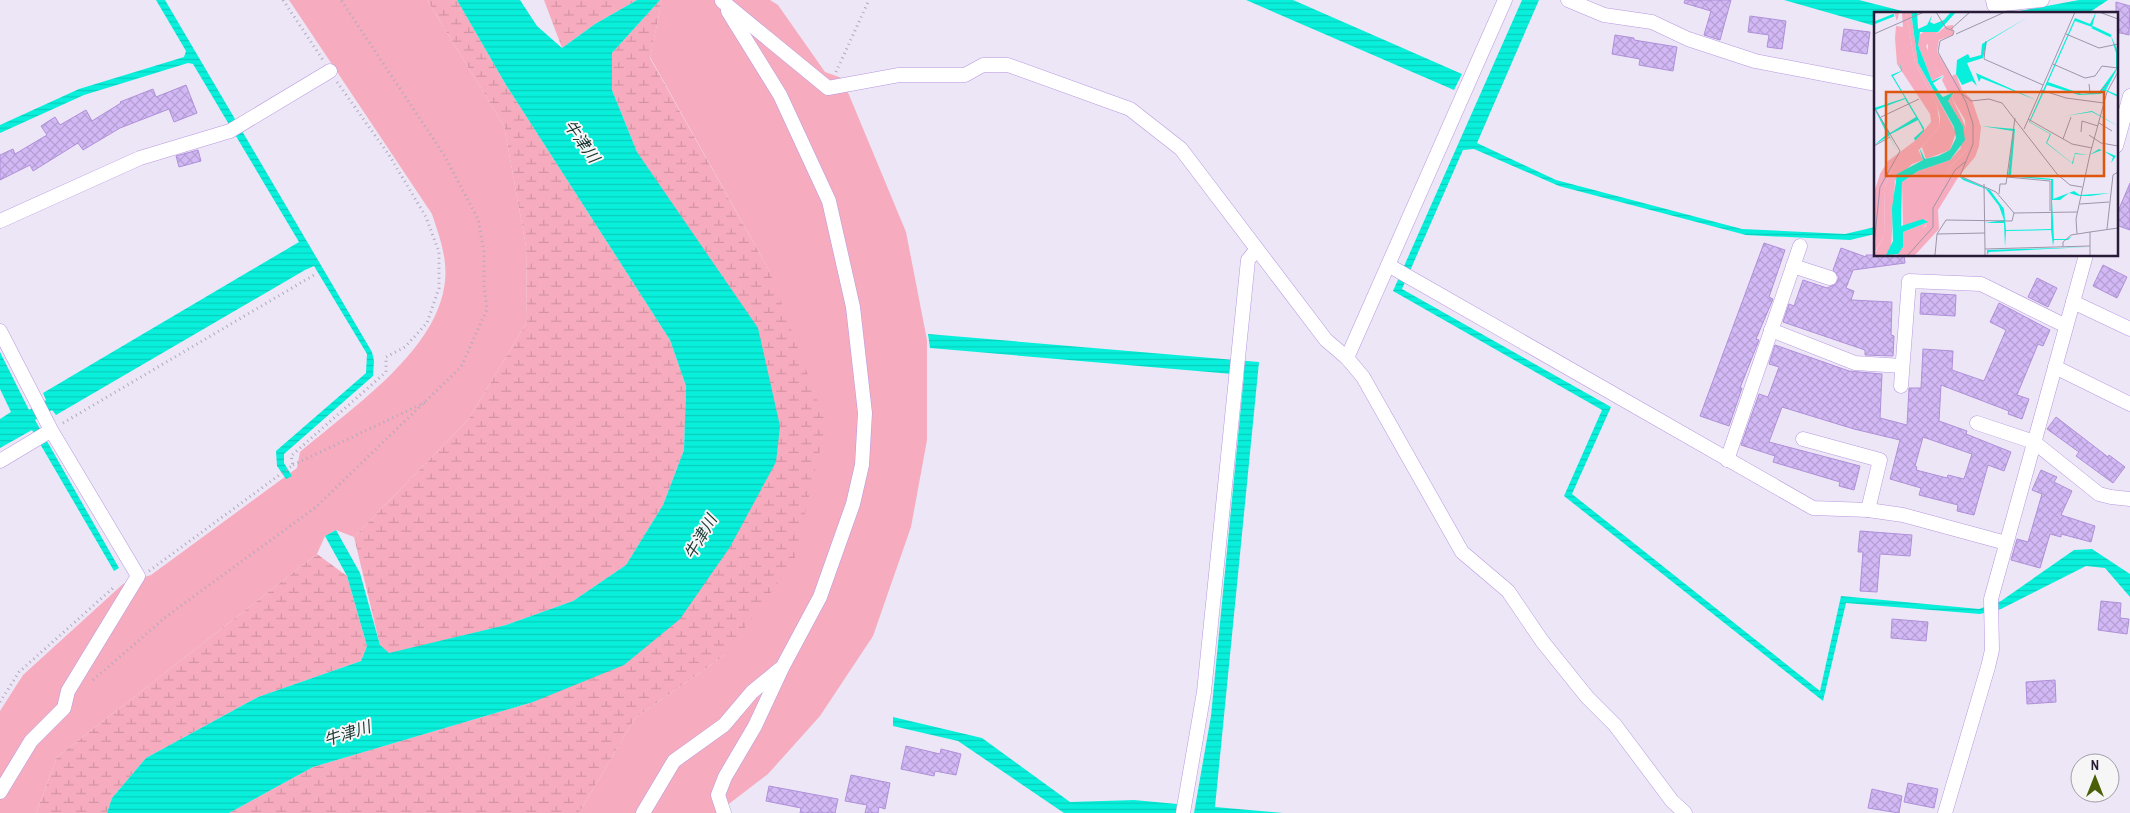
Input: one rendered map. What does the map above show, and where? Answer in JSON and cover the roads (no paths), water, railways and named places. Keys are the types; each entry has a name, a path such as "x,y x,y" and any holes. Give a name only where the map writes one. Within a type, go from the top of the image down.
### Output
{"street":[{"path":"1347,358 1399,271 1506,0"},
{"path":"1568,0 1604,14 1652,22 1688,39 1756,61 1874,84"},
{"path":"1993,0 1994,5 2042,0"},
{"path":"722,1 828,88 899,75 965,74 983,65 1008,65 1130,109 1180,149 1326,340 1347,358 1363,377 1462,552 1508,591 1542,641 1587,697 1615,725 1672,801 1685,813"},
{"path":"722,1 780,95 829,201 853,307 865,413 862,465 853,504 820,598 782,668 755,726 724,777 718,795 724,813"},
{"path":"0,221 140,158 236,128 330,71"},
{"path":"2118,136 2125,101"},
{"path":"1726,460 1800,246"},
{"path":"1183,813 1204,692 1236,356 1248,260 1256,250"},
{"path":"1945,813 1992,650 1991,599 2086,256"},
{"path":"1793,266 1830,278"},
{"path":"1399,271 1726,460 1813,508 1868,510 1903,515 2006,543"},
{"path":"1900,386 1909,281 1981,284 2066,326"},
{"path":"2073,302 2130,329"},
{"path":"1771,330 1855,363 1902,366"},
{"path":"0,332 37,404 44,430 138,576 68,691 64,708 31,741 0,792"},
{"path":"2055,367 2130,404"},
{"path":"1977,423 2034,442 2099,494 2130,499"},
{"path":"0,461 44,430"},
{"path":"1804,439 1880,460 1868,510"},
{"path":"643,813 674,761 724,725 752,692 782,668"}],"water":[{"path":"156,0 165,0 372,352 374,361 373,376 284,454 284,463 292,476 286,479 277,466 276,451 366,373 367,354 314,266 56,415 52,410 35,420 119,568 114,571 32,430 0,448 0,419 11,412 0,389 0,352 29,410 46,400 43,393 299,242 193,64 188,63 84,95 0,133 0,125 79,89 184,57 186,51"},
{"name":"牛津川","path":"457,0 520,0 537,26 562,48 595,24 637,0 660,0 612,53 612,90 637,152 758,328 780,426 776,462 730,547 680,619 624,665 533,702 313,767 229,813 107,813 112,798 146,758 258,697 361,661 367,646 347,576 325,536 336,530 360,573 380,645 389,653 506,625 573,601 626,565 663,505 684,450 686,386 670,340 506,85"},
{"path":"1246,0 1293,0 1462,74 1454,90"},
{"path":"1522,0 1539,0 1477,143 1556,180 1742,229 1845,234 1874,227 1874,234 1850,240 1746,235 1559,186 1474,149 1463,150 1402,289 1611,407 1572,494 1820,691 1841,596 1979,609 2001,601 2074,550 2092,549 2130,574 2130,597 2105,568 2086,566 2001,609 1980,614 1846,603 1823,701 1564,496 1602,410 1393,291"},
{"path":"1784,0 1859,0 1906,12 1874,12 1874,26"},
{"path":"2079,0 2108,0 2090,12 2014,12"},
{"path":"928,334 1259,362 1215,807 1283,813 1194,813 1211,716 1244,375 930,348"},
{"path":"893,717 982,738 1070,802 1134,800 1177,804 1176,813 1064,813 958,741 893,726"}]}
